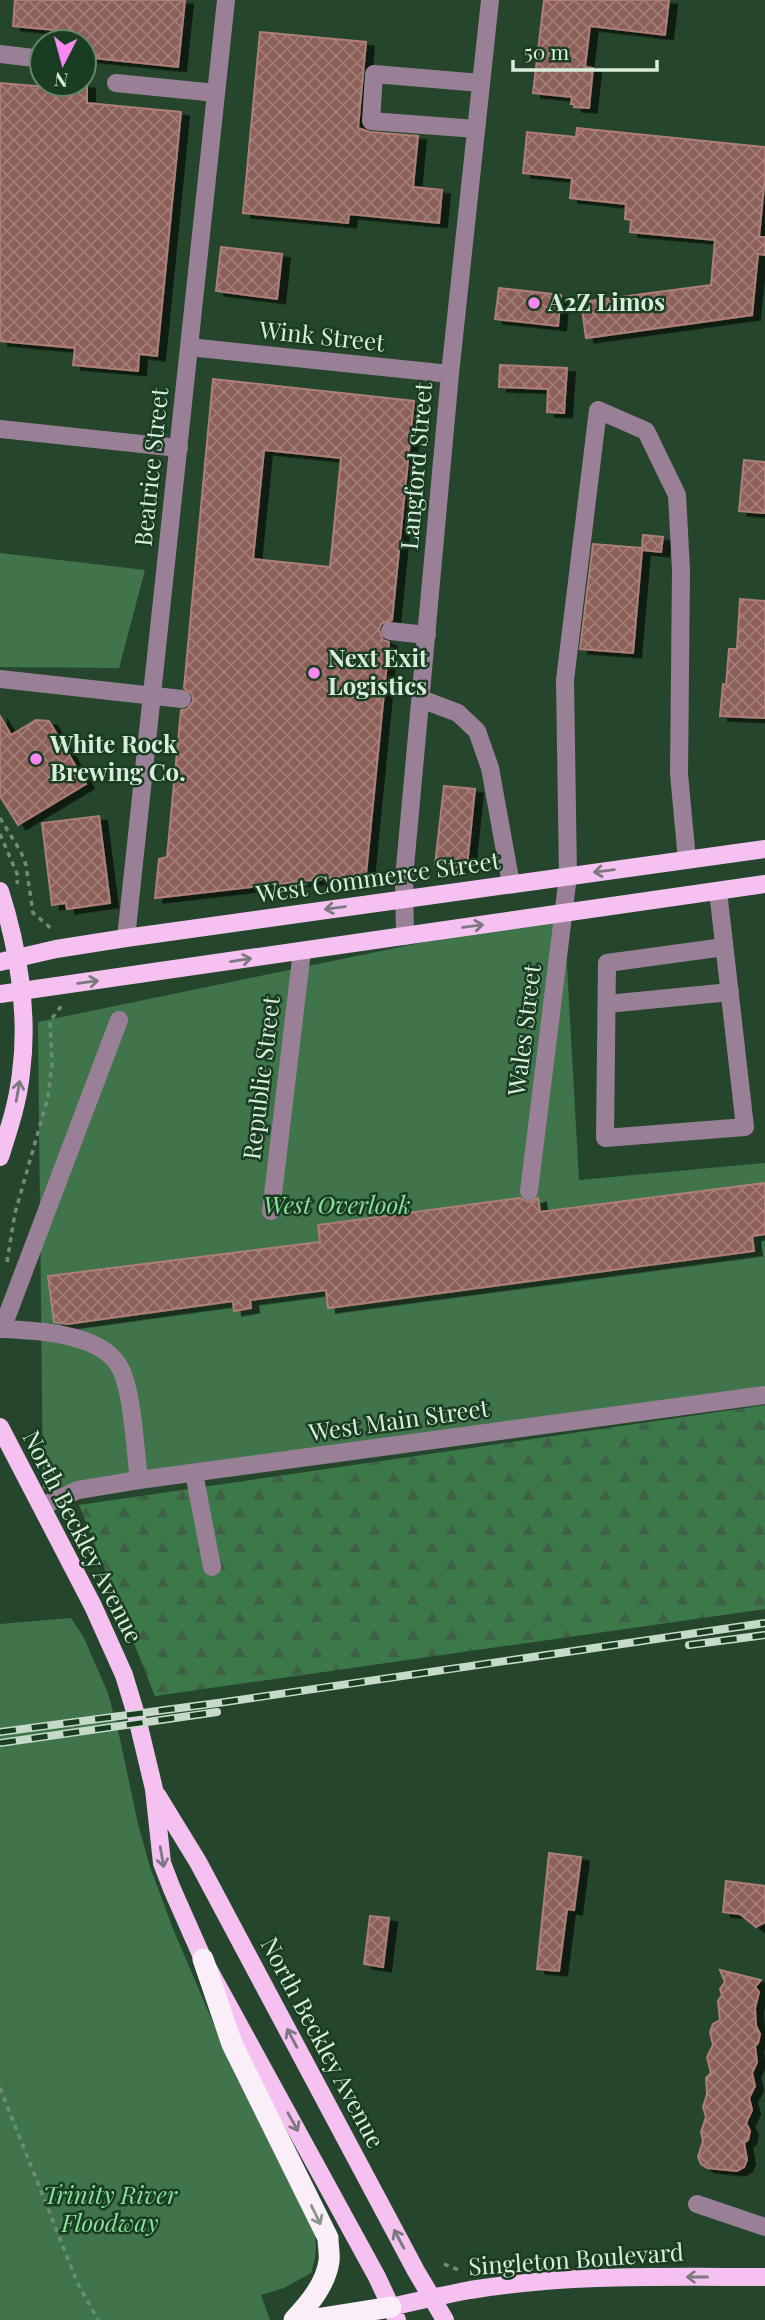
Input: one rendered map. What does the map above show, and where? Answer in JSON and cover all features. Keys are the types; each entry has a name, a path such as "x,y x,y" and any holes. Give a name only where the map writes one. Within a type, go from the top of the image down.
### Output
{"highway":[{"path":"203,1959 232,2044 328,2238 329,2261 322,2282 294,2320"},
{"path":"309,2320 394,2313"}],"main road":[{"name":"West Commerce Street","path":"8,960 126,938 765,849"},
{"path":"0,994 765,884"},
{"path":"0,891 8,917 8,960 20,991 23,1024 22,1071 14,1115 0,1157"},
{"name":"North Beckley Avenue","path":"0,1427 93,1606 124,1675 154,1790 162,1863 203,1959 377,2277 394,2313"},
{"name":"North Beckley Avenue","path":"154,1790 198,1862 445,2320"},
{"name":"Singleton Boulevard","path":"394,2313 432,2298 471,2290 533,2283 622,2278 765,2277"}],"street":[{"name":"Beatrice Street","path":"126,938 226,0"},
{"name":"Langford Street","path":"405,936 403,898 450,374 490,0"},
{"path":"0,54 28,57"},
{"path":"476,129 371,121 374,74 481,83"},
{"path":"116,83 216,93"},
{"name":"Wink Street","path":"189,347 450,374"},
{"name":"Wales Street","path":"529,1191 568,876 565,680 598,410 646,431 677,495 681,570 679,774 687,860"},
{"path":"0,429 179,448"},
{"path":"390,631 427,635"},
{"path":"0,679 183,699"},
{"path":"421,699 458,713 477,731 490,768 511,884"},
{"path":"719,891 744,1127 605,1138 607,963 724,947"},
{"name":"Republic Street","path":"271,1211 302,951"},
{"path":"607,1004 730,992"},
{"path":"119,1020 1,1329 55,1333 100,1347 118,1363 129,1401 139,1480"},
{"name":"West Main Street","path":"42,1506 78,1490 139,1480 765,1395"},
{"path":"194,1473 212,1567"},
{"path":"697,2204 765,2227"}],"path":[{"path":"0,818 21,852 26,866 33,913 54,930"},
{"path":"10,857 21,852"},
{"path":"5,1269 15,1213 48,1097 52,1063 50,1021 63,1003"},
{"path":"0,2088 78,2284 98,2320"},
{"path":"444,2264 459,2270"}],"green space":[{"path":"0,553 145,570 119,668 0,667"},
{"name":"West Overlook","path":"564,913 579,1180 765,1163 765,1388 43,1489 38,1022"},
{"path":"765,1405 765,1609 155,1696 79,1505"},
{"name":"Trinity River Floodway","path":"71,1618 84,1638 108,1693 138,1824 150,1867 173,1929 235,2074 311,2219 316,2246 311,2273 284,2288 261,2295 270,2320 0,2320 0,1624"}],"building":[{"path":"15,0 185,0 178,67 98,58 98,28 13,26"},
{"path":"544,0 669,0 665,35 590,26 585,67 593,68 589,108 574,107 574,104 571,104 572,97 533,93"},
{"path":"260,32 366,42 358,128 370,132 418,136 413,187 442,190 439,223 349,214 348,223 243,213"},
{"path":"0,83 28,85 28,98 87,98 87,103 181,112 157,356 139,354 138,371 73,365 75,348 0,341"},
{"path":"577,128 765,147 759,237 765,237 765,255 758,254 752,315 586,338 581,302 711,285 715,240 630,232 631,220 625,219 626,204 570,198 572,178 523,173 527,132 576,137"},
{"path":"221,247 282,254 277,299 216,291"},
{"name":"A2Z Limos","path":"499,288 561,295 558,326 495,319"},
{"path":"500,365 567,368 564,413 547,412 548,389 499,387"},
{"path":"213,379 414,401 392,620 381,624 379,630 383,640 389,642 366,874 155,898 159,859 167,857 181,710 187,709 193,701 192,694 184,688","holes":["264,450 341,458 330,567 253,559"]},
{"path":"744,460 765,462 765,513 739,511"},
{"path":"643,535 663,537 661,552 642,550 633,653 580,649 593,544 642,548"},
{"path":"740,599 765,601 765,718 720,716 729,649 737,649"},
{"name":"White Rock Brewing Co.","path":"0,716 11,735 36,720 49,721 86,784 18,825 0,796"},
{"path":"444,786 475,789 467,866 444,870 435,865"},
{"path":"99,816 110,903 67,909 66,903 52,905 42,823"},
{"path":"765,1183 765,1234 752,1236 754,1251 328,1308 326,1290 250,1300 251,1308 234,1311 233,1301 67,1324 54,1322 48,1276 320,1242 318,1225 520,1198 528,1202 538,1198 540,1212"},
{"path":"549,1853 581,1857 574,1910 567,1909 559,1971 537,1969"},
{"path":"726,1881 765,1886 765,1922 756,1927 740,1914 723,1912"},
{"path":"370,1916 389,1918 383,1967 364,1964"},
{"path":"720,1970 761,1980 755,1987 759,1992 755,2008 756,2026 760,2034 755,2046 757,2062 752,2073 755,2086 749,2098 752,2110 746,2123 750,2131 748,2140 744,2143 747,2160 744,2167 737,2171 707,2168 701,2164 698,2157 706,2117 703,2107 707,2094 706,2078 711,2073 707,2057 713,2045 710,2032 713,2024 720,2020 718,2001 722,1995 720,1989 725,1982"}],"railway":[{"path":"0,1732 765,1623"},
{"path":"689,1645 765,1635"},
{"path":"0,1743 217,1712"}],"place":[{"name":"A2Z Limos","path":"534,303"},
{"name":"Next Exit Logistics","path":"314,673"},
{"name":"White Rock Brewing Co.","path":"36,759"}]}
